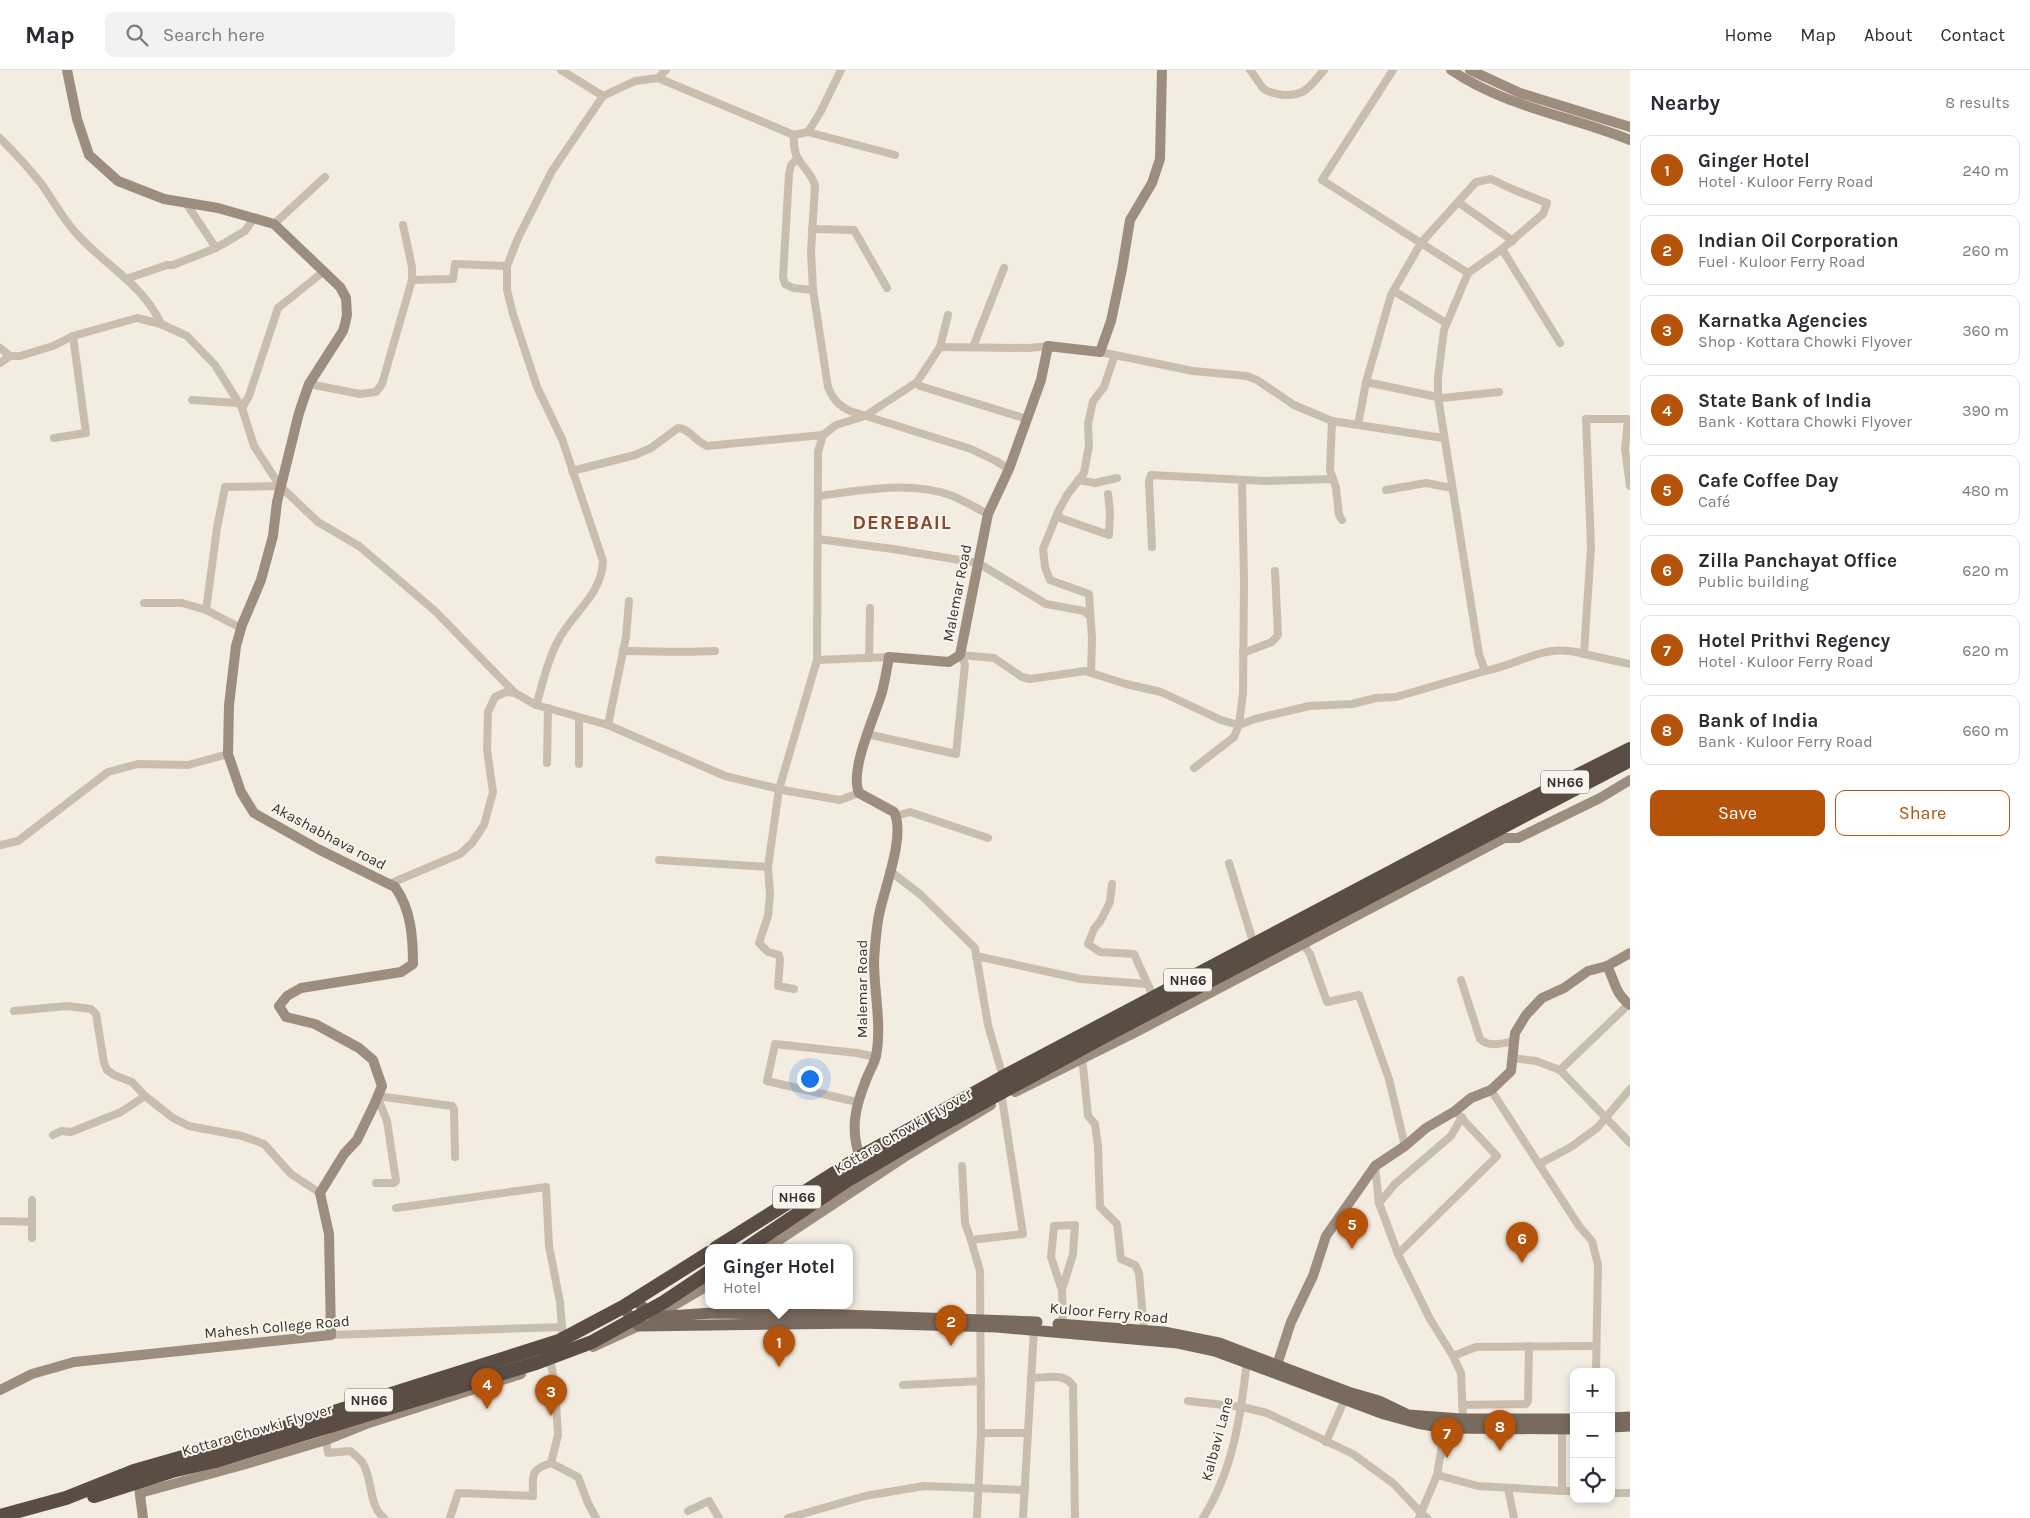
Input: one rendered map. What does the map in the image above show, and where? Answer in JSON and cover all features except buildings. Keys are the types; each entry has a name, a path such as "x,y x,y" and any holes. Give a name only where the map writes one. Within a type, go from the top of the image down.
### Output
{"highway":[{"name":"NH66","path":"722,1244 860,1157 1003,1077 1499,815 1630,749"},
{"name":"NH66","path":"1001,1096 1630,760"},
{"name":"Kottara Chowki Flyover","path":"754,1244 848,1180 893,1153 1001,1096"},
{"name":"NH66","path":"21,1518 138,1482 274,1432 563,1333 628,1303 705,1255"},
{"name":"Kottara Chowki Flyover","path":"138,1482 172,1471 215,1461 536,1363 583,1345 664,1302 705,1275"},
{"name":"NH66","path":"0,1516 66,1498 138,1482"}],"main road":[{"path":"628,1303 654,1317"},
{"path":"628,1303 639,1326"},
{"name":"Kuloor Ferry Road","path":"654,1317 713,1313 980,1323 1178,1343 1248,1359 1379,1401 1408,1414 1463,1419 1570,1419"},
{"name":"Kuloor Ferry Road","path":"639,1326 980,1323 1012,1320 1164,1332 1218,1343 1248,1359"},
{"name":"Kuloor Ferry Road","path":"1275,1368 1384,1414 1445,1428 1568,1429"},
{"path":"1615,1418 1630,1417"},
{"path":"1615,1427 1630,1426"}],"street":[{"name":"Akashabhava road","path":"67,70 77,119 90,156 118,181 164,199 218,208 274,224 344,291 346,298 348,315 343,331 309,384 299,413 280,486 273,536 261,580 241,628 236,646 229,705 228,754 241,792 254,813 318,849 395,887 403,898 408,913 413,964 401,972 301,988 287,996 279,1006 286,1017 314,1024 359,1048 373,1060 382,1086 357,1140 344,1154 320,1193"},
{"path":"561,70 603,96"},
{"path":"658,78 666,70"},
{"path":"808,132 821,111 841,70"},
{"path":"1100,352 1111,321 1130,220 1152,182 1160,159 1162,132 1160,84 1162,70"},
{"path":"1250,70 1265,90 1278,94 1298,95 1307,90 1324,70"},
{"path":"1393,70 1322,180 1468,273"},
{"path":"1451,70 1524,106 1596,126 1630,140"},
{"path":"1470,70 1520,93 1630,127"},
{"path":"536,704 557,642 584,607 600,582 603,571 600,549 562,439 537,387 507,290 507,266 518,238 552,171 603,96 635,80 658,78 794,135 808,132 895,155"},
{"path":"794,135 793,147 797,159 811,175 814,185 811,252 813,290 831,396 839,405 865,416 971,449 1009,469"},
{"path":"0,138 43,186 76,233 98,256 134,285 158,316 161,324"},
{"path":"797,159 791,165 788,174 783,276 785,284 793,288 813,290"},
{"path":"274,224 325,177"},
{"path":"1358,425 1366,382 1394,291 1421,242 1476,182 1491,179 1512,190 1547,203 1543,214 1502,249 1468,273 1444,330 1438,377 1438,397 1443,438 1479,654 1485,670"},
{"path":"1458,202 1512,240"},
{"path":"186,203 216,248"},
{"path":"126,279 167,265 173,265 216,248 245,230 254,218"},
{"path":"309,384 360,394 376,392 382,384 412,280 412,267 403,225"},
{"path":"812,229 854,230 887,288"},
{"path":"1502,249 1560,343"},
{"path":"412,280 453,279 454,267 458,264 507,266"},
{"path":"973,347 1004,268"},
{"path":"240,406 249,396 278,308 323,272"},
{"path":"1394,291 1446,323"},
{"path":"572,471 635,455 651,448 678,428 683,428 701,444 707,446 823,435 836,425 865,416 917,382 940,347 948,315"},
{"path":"0,363 10,356 20,356 37,351 73,336 137,318 161,324 186,336 215,365 240,406 254,446 280,486 318,522 359,546 435,611 515,693 536,704 608,725 725,776 779,789 840,800 859,792"},
{"path":"54,438 86,433 73,336"},
{"path":"940,347 1029,348 1048,346 1100,352 1114,357 1193,371 1252,378 1294,404 1332,421 1443,438"},
{"name":"Malemar Road","path":"889,657 950,662 960,655 988,514 1009,469 1041,380 1048,346"},
{"path":"0,348 10,356"},
{"path":"1091,673 1092,630 1089,594 1050,580 1045,567 1043,549 1067,495 1084,473 1087,460 1088,424 1093,401 1104,387 1114,357"},
{"path":"1366,382 1438,397 1499,392"},
{"path":"920,386 1027,419"},
{"path":"192,400 240,406"},
{"path":"1584,654 1591,546 1586,418 1628,419 1625,449 1630,482"},
{"path":"1332,421 1330,470 1339,514 1342,520"},
{"path":"794,989 778,986 780,960 778,955 768,952 759,943 768,916 770,895 768,866 779,789 817,660 818,452 823,435"},
{"path":"1152,547 1149,481 1151,475 1242,480 1333,479"},
{"path":"1078,480 1095,483 1117,478"},
{"path":"1194,768 1234,737 1239,725 1243,693 1244,653 1242,480"},
{"path":"1386,490 1426,483 1452,488"},
{"path":"206,610 216,528 225,487 280,486"},
{"path":"819,496 893,487 934,491 951,496 988,514"},
{"path":"1058,512 1060,518 1109,534 1110,512 1108,494"},
{"path":"818,539 893,549 978,564 1046,604 1084,611 1087,614"},
{"path":"1244,653 1272,642 1278,635 1275,571"},
{"path":"608,725 623,651 629,602"},
{"path":"144,603 182,603 206,610 241,628"},
{"path":"869,658 870,608"},
{"path":"960,655 994,658 1022,677 1030,679 1085,671 1161,692 1221,720 1239,725 1255,719 1309,706 1352,704 1376,698 1396,697 1485,670 1499,668 1524,657 1549,650 1574,651 1630,664"},
{"path":"623,651 692,653 715,651"},
{"path":"867,734 956,754 965,664 960,655"},
{"path":"817,660 889,657 882,691 858,766 856,784 859,792 866,798 894,812 896,816 910,812 988,838"},
{"path":"389,884 460,854 472,843 484,825 493,792 487,750 488,712 495,697 501,693 515,693"},
{"path":"547,763 548,708"},
{"path":"579,718 579,764"},
{"path":"0,845 18,841 108,772 138,764 188,765 228,754"},
{"path":"1144,1330 1139,1273 1134,1265 1122,1259 1116,1224 1100,1207 1098,1146 1095,1124 1088,1116 1082,1054 1304,944 1504,838 1518,838 1600,798 1630,780"},
{"name":"Malemar Road","path":"860,1157 854,1141 857,1102 876,1057 878,1029 874,960 879,916 897,844 898,820 896,816"},
{"path":"659,860 768,866"},
{"path":"1229,863 1254,946"},
{"path":"890,871 921,895 974,948 988,1026 1003,1077"},
{"path":"1112,884 1110,902 1094,929 1088,944 1100,952 1134,954 1154,998"},
{"path":"1304,944 1310,954 1327,1002 1359,995 1389,1079 1404,1146"},
{"path":"1379,1204 1395,1184 1451,1136 1458,1114 1472,1098 1491,1090 1512,1071 1515,1033 1526,1015 1542,998 1564,988 1588,971 1607,966 1630,953"},
{"path":"976,956 1081,979 1147,984"},
{"path":"1560,1070 1629,1004 1616,990 1614,979 1607,966"},
{"path":"1461,980 1480,1039 1483,1042 1492,1044 1514,1041"},
{"path":"14,1011 67,1006 91,1009 96,1014 104,1063 107,1070 132,1082 145,1096 173,1118 189,1126 242,1136 264,1144 291,1174 320,1193 329,1234 331,1335"},
{"path":"857,1102 767,1081 775,1044 876,1057"},
{"path":"1513,1058 1536,1061 1560,1070 1630,1143"},
{"path":"1539,1164 1571,1147 1597,1128 1630,1089"},
{"path":"1491,1090 1579,1226 1592,1241 1598,1265 1596,1368"},
{"path":"53,1135 61,1131 71,1132 121,1112 145,1096"},
{"path":"376,1096 452,1106 454,1109 455,1158"},
{"path":"376,1096 387,1121 396,1181 394,1183 376,1183"},
{"path":"773,1244 1001,1096 1023,1234 971,1240"},
{"path":"1275,1368 1291,1322 1313,1276 1326,1236 1375,1166 1426,1128 1458,1114"},
{"path":"1398,1254 1497,1156 1458,1114"},
{"path":"962,1166 965,1223 980,1271 981,1433 977,1518"},
{"path":"1375,1166 1379,1204 1398,1254 1430,1319 1453,1356 1461,1373 1463,1419"},
{"path":"396,1208 546,1187 549,1246 560,1302 563,1333"},
{"path":"32,1200 32,1238"},
{"path":"0,1221 32,1222"},
{"path":"1062,1290 1073,1254 1074,1225 1054,1226 1051,1257 1062,1290 1063,1324"},
{"path":"143,1518 138,1482 246,1464 326,1440 366,1424 470,1392 606,1342 639,1326 705,1287"},
{"path":"1023,1518 1034,1329"},
{"name":"Mahesh College Road","path":"0,1390 32,1374 74,1362 331,1335 563,1333"},
{"path":"1462,1405 1526,1404 1528,1401 1529,1346"},
{"path":"1453,1356 1476,1347 1596,1346"},
{"name":"Kalbavi Lane","path":"1203,1518 1216,1496 1224,1475 1242,1407 1248,1359"},
{"path":"550,1364 555,1386 558,1435 551,1462"},
{"path":"1031,1378 1064,1377 1070,1380 1073,1386 1075,1518"},
{"path":"903,1385 981,1381"},
{"path":"1326,1442 1345,1399"},
{"path":"1188,1401 1242,1407 1268,1413 1353,1454 1375,1468 1394,1484 1422,1516 1437,1475 1445,1428"},
{"path":"1562,1491 1568,1429"},
{"path":"981,1433 1028,1433"},
{"path":"326,1440 328,1452 350,1451 363,1463 381,1517"},
{"path":"450,1518 458,1493 533,1496 533,1473 536,1469 551,1462"},
{"path":"551,1462 578,1477 596,1518"},
{"path":"1437,1475 1478,1486 1570,1491"},
{"path":"788,1518 865,1496 924,1486 1025,1490"},
{"path":"1508,1488 1514,1518"},
{"path":"1615,1492 1630,1493"},
{"path":"688,1510 709,1501 720,1518"}],"place":[{"name":"Cafe Coffee Day","path":"1352,1249"},
{"name":"Zilla Panchayat Office","path":"1522,1263"},
{"name":"Indian Oil Corporation","path":"951,1346"},
{"name":"Ginger Hotel","path":"779,1367"},
{"name":"State Bank of India","path":"487,1409"},
{"name":"Karnatka Agencies","path":"551,1416"},
{"name":"Bank of India","path":"1500,1451"},
{"name":"Hotel Prithvi Regency","path":"1447,1458"}],"district":[{"name":"DEREBAIL","path":"902,522"}]}
